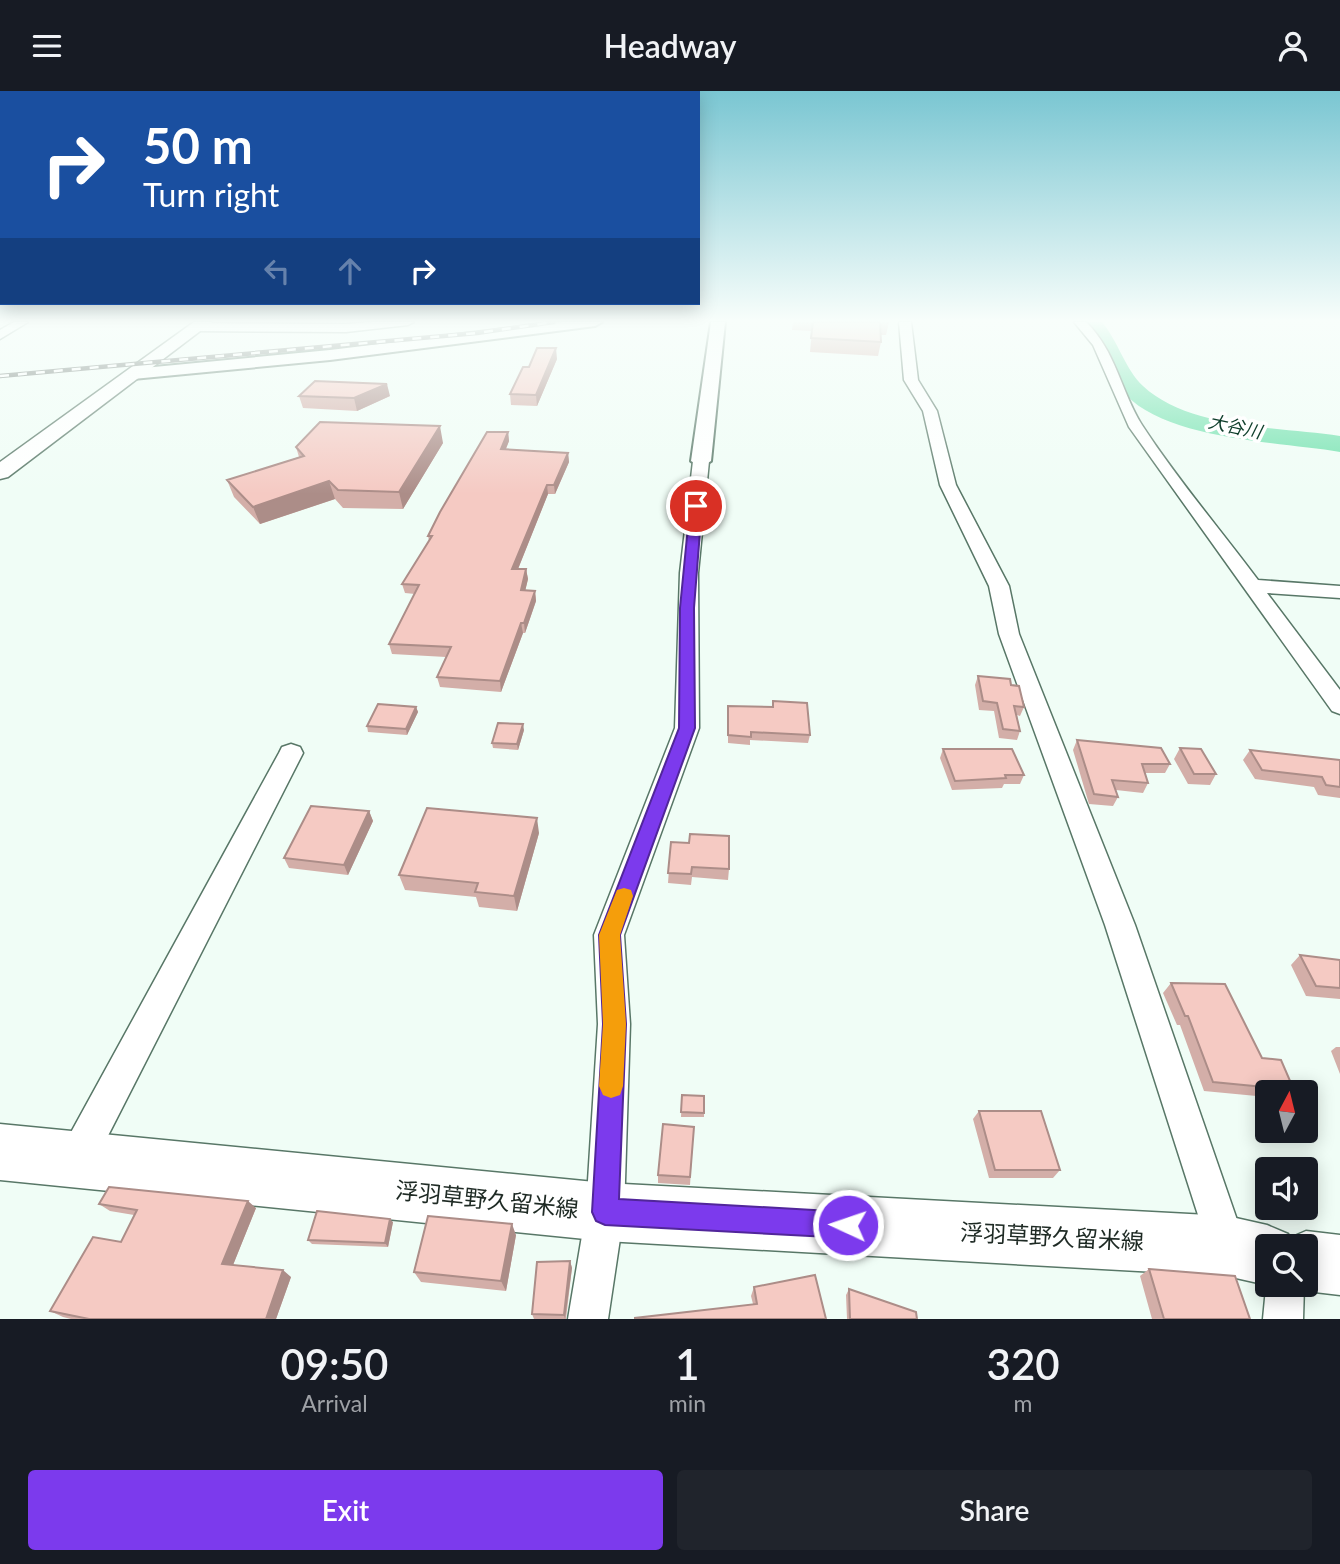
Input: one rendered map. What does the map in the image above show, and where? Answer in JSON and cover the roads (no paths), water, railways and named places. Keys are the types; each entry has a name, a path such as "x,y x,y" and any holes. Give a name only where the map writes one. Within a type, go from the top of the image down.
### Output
{"main road":[{"path":"0,472 126,379"},
{"name":"浮羽草野久留米線","path":"0,1152 605,1212 1247,1251"},
{"path":"1318,1262 1340,1265"}],"street":[{"path":"588,1319 605,1212 614,1024 609,935 687,728 689,573 711,379"},
{"path":"911,379 930,411 948,485 999,586 1009,634 1247,1251"},
{"path":"1115,379 1125,410 1136,426 1340,706"},
{"path":"1255,586 1340,593"},
{"path":"76,1160 291,753"},
{"path":"1283,1319 1284,1297"}],"waterway":[{"name":"大谷川","path":"1126,379 1134,390 1152,404 1175,415 1231,429 1340,444"}]}
